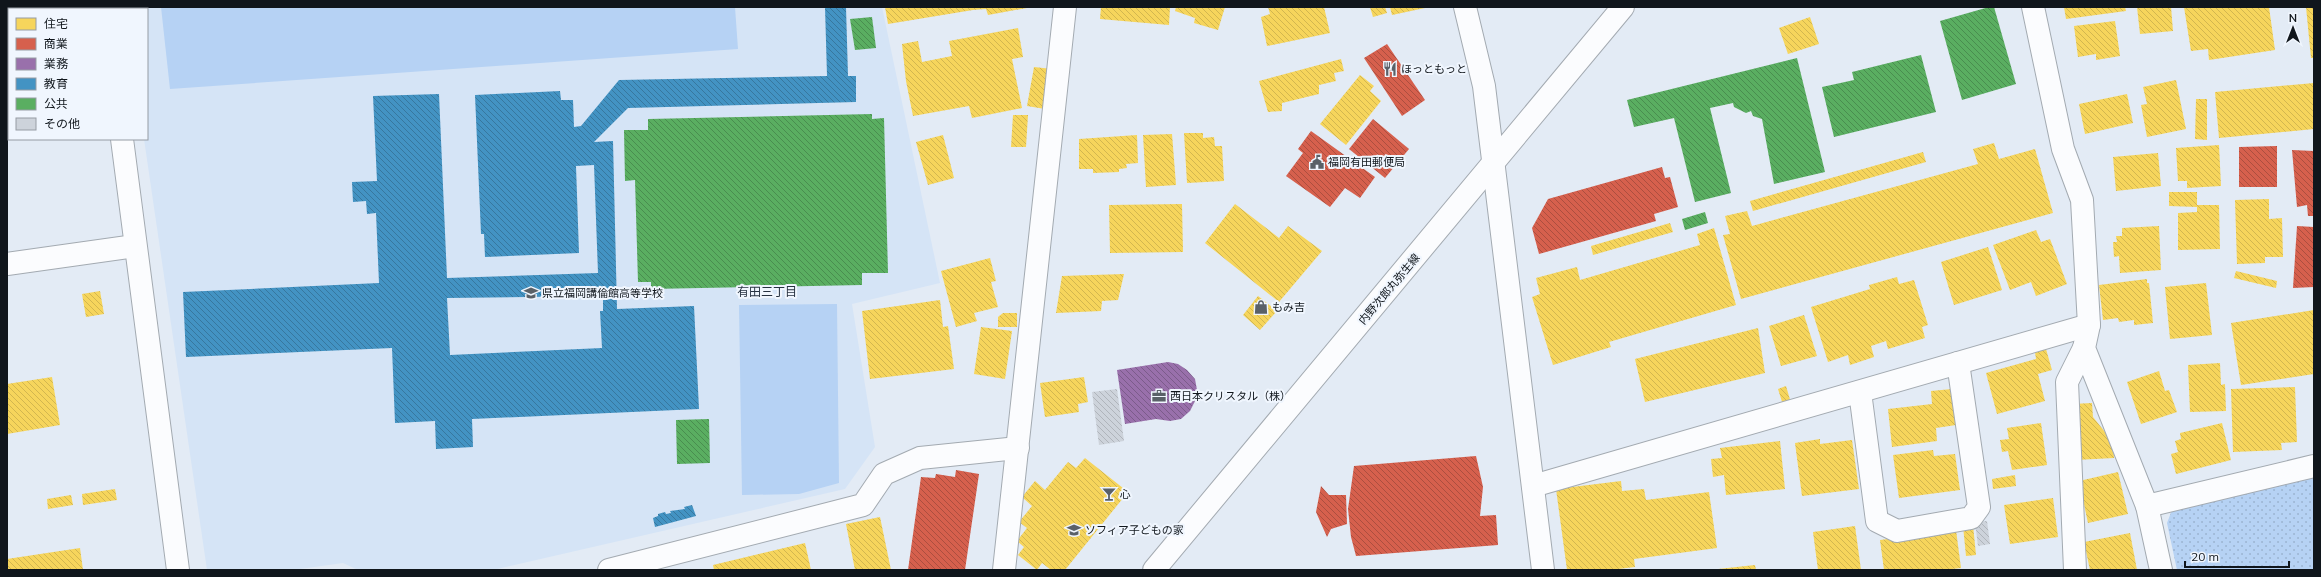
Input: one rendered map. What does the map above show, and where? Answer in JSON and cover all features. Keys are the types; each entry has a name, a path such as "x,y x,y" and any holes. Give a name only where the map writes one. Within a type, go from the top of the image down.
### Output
{"street":[{"path":"1004,570 1065,7"},
{"path":"1465,7 1484,86 1492,166 1543,570"},
{"name":"内野次郎丸弥生線","path":"1154,570 1623,7"},
{"path":"2033,7 2063,149 2082,200 2089,326 2084,348 2067,382 2075,570"},
{"path":"122,140 178,570"},
{"path":"7,264 135,246"},
{"path":"1533,486 2089,326"},
{"path":"2084,348 2147,506 2161,570"},
{"path":"1860,392 1877,521 1897,531 1971,518 1978,507 1958,363"},
{"path":"609,570 863,505 884,474 920,458 1018,448"},
{"path":"2147,506 2314,466"}],"shaded area":[{"path":"161,7 735,7 738,49 170,89"},
{"name":"県立福岡講倫館高等学校","path":"882,7 940,283 852,304 875,447 845,489 493,570 358,570 343,563 293,570 207,570 144,140 148,140 148,8 122,8"},
{"path":"837,304 839,483 799,494 742,495 739,305"},
{"path":"2314,478 2314,570 2177,570 2167,523 2172,510"}],"building: 住宅":[{"path":"885,7 1027,8 988,15 986,9 973,10 888,24"},
{"path":"1101,7 1170,7 1169,25 1100,19"},
{"path":"1176,7 1225,7 1218,30 1194,23 1195,18 1175,11"},
{"path":"1268,7 1324,7 1330,33 1267,46 1261,17 1270,14"},
{"path":"1370,7 1385,7 1387,13 1373,17"},
{"path":"1390,7 1425,7 1425,8 1392,15"},
{"path":"2064,7 2125,7 2126,11 2066,19"},
{"path":"2137,7 2171,7 2173,31 2140,34"},
{"path":"2184,7 2269,7 2275,50 2209,60 2208,49 2191,51"},
{"path":"2306,7 2314,7 2314,58 2311,58"},
{"path":"1810,17 1819,44 1788,54 1779,28"},
{"path":"2115,21 2120,56 2096,60 2096,54 2078,57 2074,26"},
{"path":"1018,28 1023,57 1012,59 1022,108 972,118 969,106 913,116 906,81 902,44 918,41 922,62 952,56 949,41"},
{"path":"1341,59 1344,71 1334,73 1336,81 1319,85 1319,94 1282,103 1282,111 1268,112 1259,81"},
{"path":"1034,67 1052,69 1045,109 1027,106"},
{"path":"1360,75 1374,86 1370,91 1381,101 1346,145 1320,124"},
{"path":"2176,80 2186,129 2147,137 2141,105 2147,104 2143,87"},
{"path":"2314,83 2314,129 2219,138 2215,92"},
{"path":"2127,94 2133,123 2085,134 2079,104"},
{"path":"2196,99 2207,99 2207,140 2195,139"},
{"path":"1013,115 1028,115 1026,147 1011,147"},
{"path":"1184,133 1203,133 1203,138 1214,137 1215,146 1222,146 1224,181 1187,183"},
{"path":"1172,134 1176,185 1146,187 1143,135"},
{"path":"943,135 954,178 928,185 916,142"},
{"path":"1137,135 1138,163 1126,164 1127,168 1119,169 1119,172 1093,173 1093,169 1079,169 1079,139"},
{"path":"1994,143 1999,159 2035,149 2053,213 1741,299 1723,235 1730,234 1725,216 1747,211 1752,226 1978,164 1973,149"},
{"path":"2219,145 2221,186 2187,188 2187,181 2178,181 2176,148"},
{"path":"1923,152 1926,162 1753,211 1750,201"},
{"path":"2158,153 2161,186 2116,191 2113,157"},
{"path":"2169,192 2197,192 2197,207 2169,206"},
{"path":"2269,199 2269,219 2282,218 2283,257 2265,257 2265,263 2237,264 2235,200"},
{"path":"1182,204 1183,252 1110,253 1109,205"},
{"path":"1235,204 1279,238 1288,226 1322,251 1279,302 1205,243"},
{"path":"2197,205 2219,205 2220,249 2178,250 2178,213 2197,212"},
{"path":"1670,223 1673,232 1593,255 1591,246"},
{"path":"2159,226 2161,270 2120,273 2119,256 2114,257 2113,242 2117,242 2116,236 2122,236 2122,228"},
{"path":"1714,228 1736,305 1609,342 1611,347 1553,365 1532,297 1540,294 1536,278 1577,267 1580,280 1700,245 1697,234"},
{"path":"2036,230 2041,242 2050,239 2067,284 2036,296 2031,282 2010,290 1993,245"},
{"path":"1988,247 2002,290 1954,305 1941,262"},
{"path":"990,258 996,281 991,282 998,307 974,313 977,321 956,327 941,271"},
{"path":"2236,271 2277,281 2276,288 2234,278"},
{"path":"1124,274 1118,300 1102,301 1101,311 1056,313 1062,276"},
{"path":"1897,277 1899,284 1914,280 1928,325 1922,327 1925,338 1888,349 1886,341 1871,346 1874,357 1850,365 1848,355 1828,362 1811,307 1870,289 1869,285"},
{"path":"2147,279 2147,283 2149,283 2153,323 2134,325 2134,320 2119,322 2118,318 2103,320 2099,285"},
{"path":"2206,283 2212,335 2170,339 2165,287"},
{"path":"100,291 104,314 86,317 82,294"},
{"path":"1258,296 1277,311 1260,330 1243,315"},
{"path":"940,300 943,327 948,326 954,369 870,379 862,311"},
{"path":"2314,310 2314,374 2241,385 2231,323"},
{"path":"1003,313 1017,313 1017,327 998,327 998,317"},
{"path":"1804,315 1817,356 1781,366 1769,326"},
{"path":"981,327 1012,331 1005,379 974,374"},
{"path":"1758,328 1765,373 1645,402 1635,359"},
{"path":"2046,349 2052,370 2038,374 2045,401 1997,414 1986,373 2036,359 2035,352"},
{"path":"2220,363 2221,385 2225,384 2226,411 2190,412 2188,365"},
{"path":"2159,371 2165,391 2169,390 2177,412 2141,424 2127,382"},
{"path":"52,377 60,425 7,434 7,384"},
{"path":"1084,377 1088,402 1078,404 1079,412 1045,417 1040,383"},
{"path":"1786,386 1791,403 1783,405 1778,389"},
{"path":"2295,387 2297,442 2281,443 2282,450 2233,452 2231,389"},
{"path":"1952,389 1956,425 1936,428 1937,441 1892,447 1888,409 1932,404 1931,391"},
{"path":"2092,403 2093,417 2113,442 2114,458 2076,460 2072,404"},
{"path":"2041,423 2047,465 2012,470 2008,451 2002,452 2000,440 2009,439 2007,428"},
{"path":"2222,423 2231,460 2176,474 2171,454 2178,452 2175,441 2181,439 2180,433"},
{"path":"1820,439 1820,444 1852,440 1859,489 1802,496 1795,443"},
{"path":"1780,441 1785,489 1726,495 1724,475 1713,477 1711,459 1722,458 1720,448"},
{"path":"1933,450 1934,456 1955,454 1960,490 1899,498 1893,455"},
{"path":"1085,458 1128,492 1065,570 1051,570 1042,563 1037,570 1018,555 1024,547 1017,541 1027,528 1019,522 1032,506 1022,497 1035,481 1045,490 1068,462 1076,468"},
{"path":"2118,472 2128,514 2088,523 2079,481"},
{"path":"2015,475 2016,486 1993,489 1992,479"},
{"path":"1621,481 1622,491 1644,489 1646,500 1709,492 1717,548 1634,559 1635,567 1610,570 1567,570 1556,489"},
{"path":"115,489 117,500 83,505 82,494"},
{"path":"71,495 73,505 48,509 47,499"},
{"path":"2053,498 2058,537 2010,544 2004,505"},
{"path":"880,517 891,570 855,570 846,524"},
{"path":"1973,525 1976,555 1966,556 1963,526"},
{"path":"1855,526 1861,570 1818,570 1813,532"},
{"path":"1956,530 1961,568 1944,570 1884,570 1880,540"},
{"path":"2130,533 2137,570 2090,570 2084,542"},
{"path":"805,543 811,570 714,570 713,565"},
{"path":"80,548 83,570 7,570 7,559"},
{"path":"1755,565 1756,570 1718,570 1718,569"}],"building: 商業":[{"path":"1387,44 1425,100 1402,116 1364,58"},
{"path":"1373,119 1409,149 1385,178 1349,149"},
{"path":"1311,131 1375,177 1360,198 1345,188 1330,207 1286,176 1303,153 1298,149"},
{"path":"2277,146 2277,187 2239,187 2239,147"},
{"path":"2292,150 2314,151 2314,216 2308,216 2307,205 2297,207"},
{"path":"1662,167 1665,178 1670,177 1678,207 1654,214 1656,221 1539,254 1532,228 1548,199"},
{"path":"2297,226 2314,227 2314,287 2293,288"},
{"path":"1476,456 1483,487 1480,516 1496,515 1498,545 1356,556 1351,537 1348,509 1354,466"},
{"path":"956,470 979,474 965,570 908,570 921,477 935,478 936,474 955,477"},
{"path":"1321,486 1329,495 1346,495 1347,524 1331,529 1327,537 1316,512"}],"building: 業務":[{"name":"西日本クリスタル（株）","path":"1168,362 1178,364 1187,370 1195,379 1197,390 1195,401 1190,411 1181,419 1170,421 1156,419 1125,424 1117,370"}],"building: 教育":[{"path":"825,7 846,7 848,76 856,76 856,102 628,108 594,142 613,141 617,309 694,306 699,409 472,419 473,447 436,449 435,421 395,423 392,348 186,357 183,292 379,283 376,213 367,214 366,201 353,202 352,182 377,181 373,96 439,94 447,278 598,273 594,165 576,166 579,253 485,257 484,234 481,234 475,95 560,91 561,100 573,100 574,127 581,126 619,80 827,76","holes":["603,296 603,311 600,311 602,348 450,355 447,298"]},
{"path":"692,505 696,516 655,527 653,518 658,516 658,514 665,512 666,514 671,513 670,511 685,509 684,507"}],"building: 公共":[{"path":"7,7 71,7 8,8 7,84"},
{"path":"1989,7 1994,7 2016,84 1962,100 1940,21"},
{"path":"872,17 876,48 855,50 850,19"},
{"path":"1921,55 1936,112 1834,137 1822,87 1854,80 1852,72"},
{"path":"1797,58 1825,172 1774,184 1762,119 1753,116 1751,111 1746,113 1734,107 1733,103 1710,108 1731,193 1695,202 1674,118 1634,127 1627,100"},
{"path":"872,114 872,119 884,118 888,273 862,273 862,285 651,289 651,282 638,282 635,180 625,181 624,130 648,130 648,119"},
{"path":"1705,212 1708,223 1685,230 1682,219"},
{"path":"709,419 710,463 677,464 676,420"}],"building: その他":[{"path":"1117,389 1124,441 1099,445 1092,392"},
{"path":"1987,521 1990,544 1978,546 1975,522"}],"place":[{"name":"ほっともっと","path":"1390,69"},
{"name":"福岡有田郵便局","path":"1317,162"},
{"name":"県立福岡講倫館高等学校","path":"531,293"},
{"name":"もみ吉","path":"1261,307"},
{"name":"西日本クリスタル（株）","path":"1159,396"},
{"name":"心","path":"1109,494"},
{"name":"ソフィア子どもの家","path":"1074,530"}],"district":[{"name":"有田三丁目","path":"767,291"}]}
